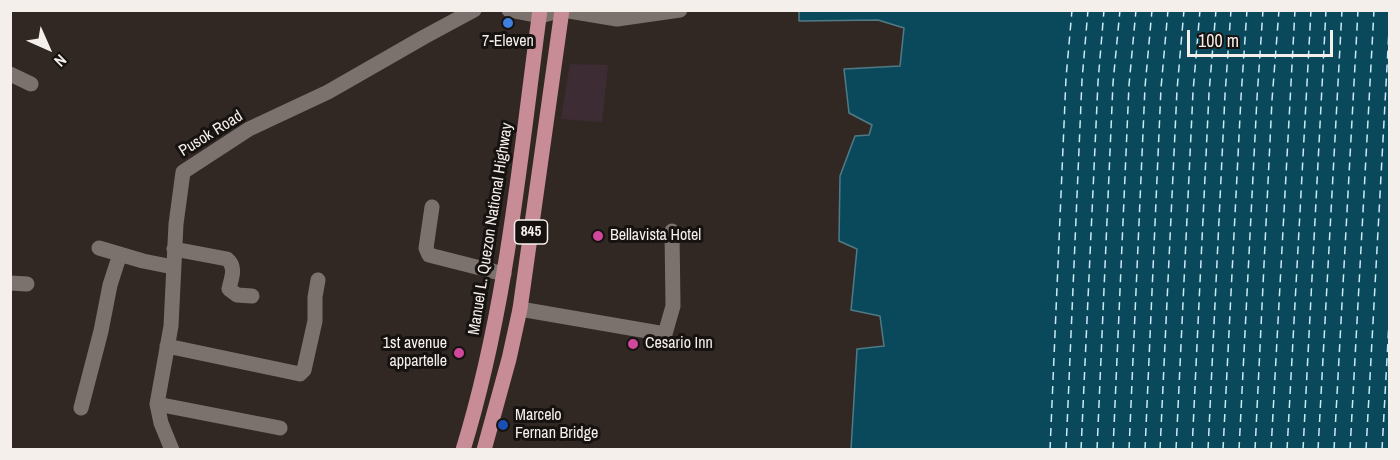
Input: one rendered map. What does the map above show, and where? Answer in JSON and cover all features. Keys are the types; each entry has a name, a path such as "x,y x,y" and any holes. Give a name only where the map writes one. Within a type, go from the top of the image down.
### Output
{"main road":[{"name":"845","path":"484,450 520,309 562,10"},
{"name":"Manuel L. Quezon National Highway","path":"463,450 486,367 504,274 540,13"},
{"path":"486,367 506,371"}],"street":[{"name":"Pusok Road","path":"172,450 161,423 157,404 171,326 174,249 183,172 249,129 328,92 474,10"},
{"path":"509,10 540,13 562,10 616,19 680,10"},
{"path":"10,74 31,84"},
{"path":"432,207 426,248 429,255 504,274"},
{"path":"520,309 665,334 673,306 672,231"},
{"path":"99,248 173,267"},
{"path":"174,249 227,259 231,262 233,269 229,289 237,295 252,296"},
{"path":"81,408 110,285 120,254"},
{"path":"168,345 300,374 304,370 315,321 318,280"},
{"path":"10,283 27,284"},
{"path":"157,404 280,428"}],"shaded area":[{"path":"570,64 608,65 602,122 561,119"}],"water":[{"path":"799,11 1389,11 1389,449 851,449 857,349 884,346 880,316 851,310 857,249 839,241 840,176 855,136 869,135 872,125 849,113 844,69 900,66 904,28 878,20 799,21"}],"ferry route":[{"path":"1050,450 1066,78 1072,10"},
{"path":"1066,450 1082,80 1088,10"},
{"path":"1081,450 1098,82 1104,10"},
{"path":"1097,450 1113,83 1120,10"},
{"path":"1113,450 1129,85 1136,10"},
{"path":"1129,450 1145,87 1152,10"},
{"path":"1145,450 1161,88 1168,10"},
{"path":"1160,450 1177,90 1184,10"},
{"path":"1176,450 1193,92 1200,10"},
{"path":"1192,450 1209,93 1216,10"},
{"path":"1208,450 1231,10"},
{"path":"1223,450 1247,10"},
{"path":"1239,450 1263,10"},
{"path":"1255,450 1272,100 1279,10"},
{"path":"1271,450 1295,10"},
{"path":"1287,450 1311,10"},
{"path":"1303,450 1326,10"},
{"path":"1318,450 1342,10"},
{"path":"1334,450 1358,10"},
{"path":"1350,450 1374,10"},
{"path":"1366,450 1390,12"},
{"path":"1382,450 1390,304"}],"place":[{"name":"7-Eleven","path":"508,23"},
{"name":"Bellavista Hotel","path":"598,236"},
{"name":"Cesario Inn","path":"633,344"},
{"name":"1st avenue appartelle","path":"459,353"},
{"name":"Marcelo Fernan Bridge","path":"503,425"}]}
